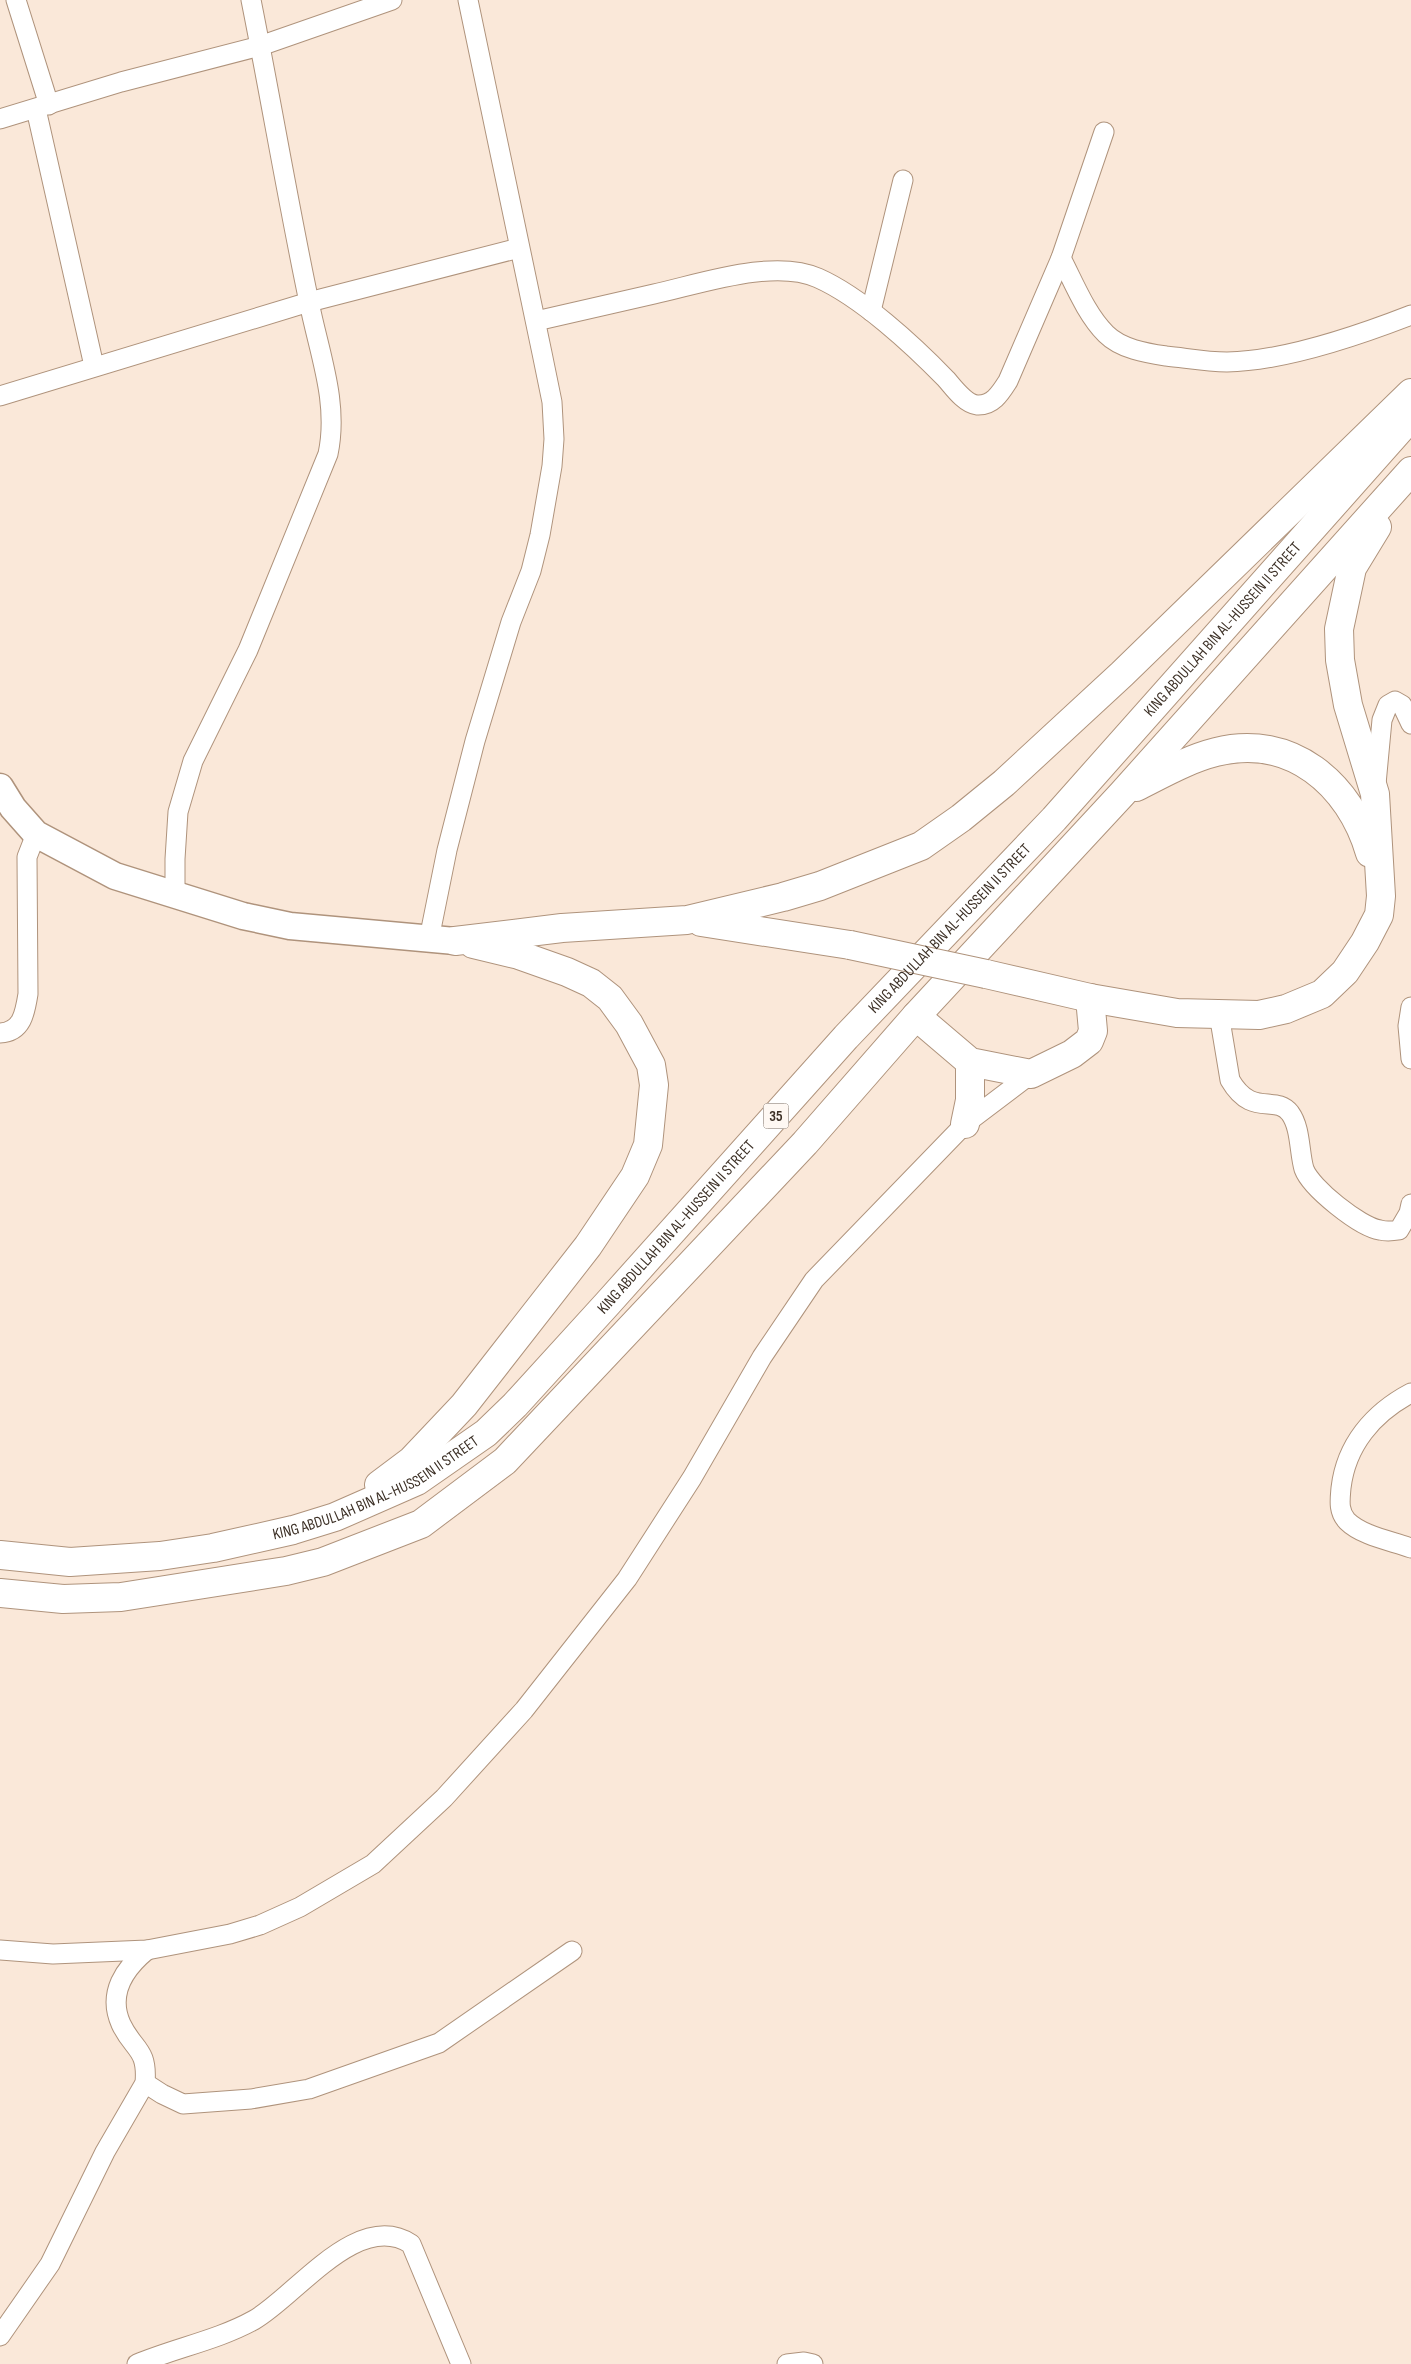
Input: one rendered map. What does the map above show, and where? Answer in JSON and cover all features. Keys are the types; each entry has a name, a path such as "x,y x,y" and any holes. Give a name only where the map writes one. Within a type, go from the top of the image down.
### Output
{"highway":[{"path":"442,940 562,928 687,920 783,897 870,868 922,846 990,795 1122,674 1411,393"},
{"name":"KING ABDULLAH BIN AL-HUSSEIN II STREET","path":"0,1554 70,1562 160,1556 293,1530 335,1517 417,1481 486,1433 515,1405 846,1038 1054,819 1411,417"},
{"name":"KING ABDULLAH BIN AL-HUSSEIN II STREET","path":"0,1593 63,1599 121,1597 286,1572 323,1562 421,1524 505,1461 805,1143 916,1016 1122,794 1411,471"},
{"path":"687,920 850,946 1090,998 1177,1013 1259,1015 1286,1009 1322,994 1345,972 1365,942 1379,915 1381,896 1375,794 1348,705 1340,660 1339,628 1352,568 1411,476"},
{"path":"1122,794 1191,760 1216,752 1255,747 1270,749 1290,756 1317,772 1349,803 1362,827 1381,896"},
{"path":"781,934 777,928 775,911 783,897"},
{"path":"335,1517 411,1461 464,1405 588,1246 635,1176 648,1145 654,1085 651,1065 629,1024 610,998 591,983 567,972 519,955 442,940"},
{"path":"916,1016 970,1062 1031,1074 1072,1054 1089,1040 1092,1031 1090,998"},
{"path":"965,1124 970,1100 970,1062"}],"street":[{"path":"16,0 42,107 94,366"},
{"path":"175,895 178,812 193,761 248,650 328,454 332,434 332,407 309,302 251,0"},
{"path":"0,120 121,82 260,46 392,0"},
{"path":"0,786 13,808 36,834 115,876 243,916 290,926 442,940 446,850 475,740 511,622 531,571 550,476 554,439 552,402 536,320 519,248 498,134 468,0"},
{"path":"536,320 716,280 770,272 792,271 816,277 836,287 871,311 938,371 965,399 976,405 988,403 999,396 1008,381 1061,258 1104,132"},
{"path":"871,311 903,180"},
{"path":"0,396 309,302 519,248"},
{"path":"1061,258 1083,299 1106,334 1120,345 1155,354 1214,361 1263,358 1334,341 1378,328 1411,315"},
{"path":"1375,794 1382,720 1388,705 1395,701 1402,705 1411,724"},
{"path":"0,1033 15,1029 25,1016 28,994 27,857 36,834"},
{"path":"1411,1007 1408,1026 1411,1058"},
{"path":"1218,1014 1230,1080 1235,1090 1247,1100 1280,1107 1290,1114 1295,1126 1304,1168 1313,1185 1339,1206 1379,1230 1405,1229 1411,1204"},
{"path":"0,1950 53,1954 147,1950 230,1934 260,1925 300,1907 372,1864 444,1798 524,1710 627,1579 692,1478 762,1358 814,1280 965,1124 1031,1074"},
{"path":"1411,1393 1370,1423 1355,1442 1343,1475 1340,1505 1347,1521 1358,1529 1411,1548"},
{"path":"0,2336 50,2264 105,2152 145,2083 146,2070 143,2055 121,2025 116,2006 120,1982 126,1968 147,1950"},
{"path":"145,2083 183,2104 251,2099 309,2089 438,2043 572,1950"},
{"path":"136,2364 255,2319 330,2259 363,2240 376,2235 388,2234 401,2237 411,2244 461,2364"},
{"path":"787,2364 804,2362 813,2364"}]}
